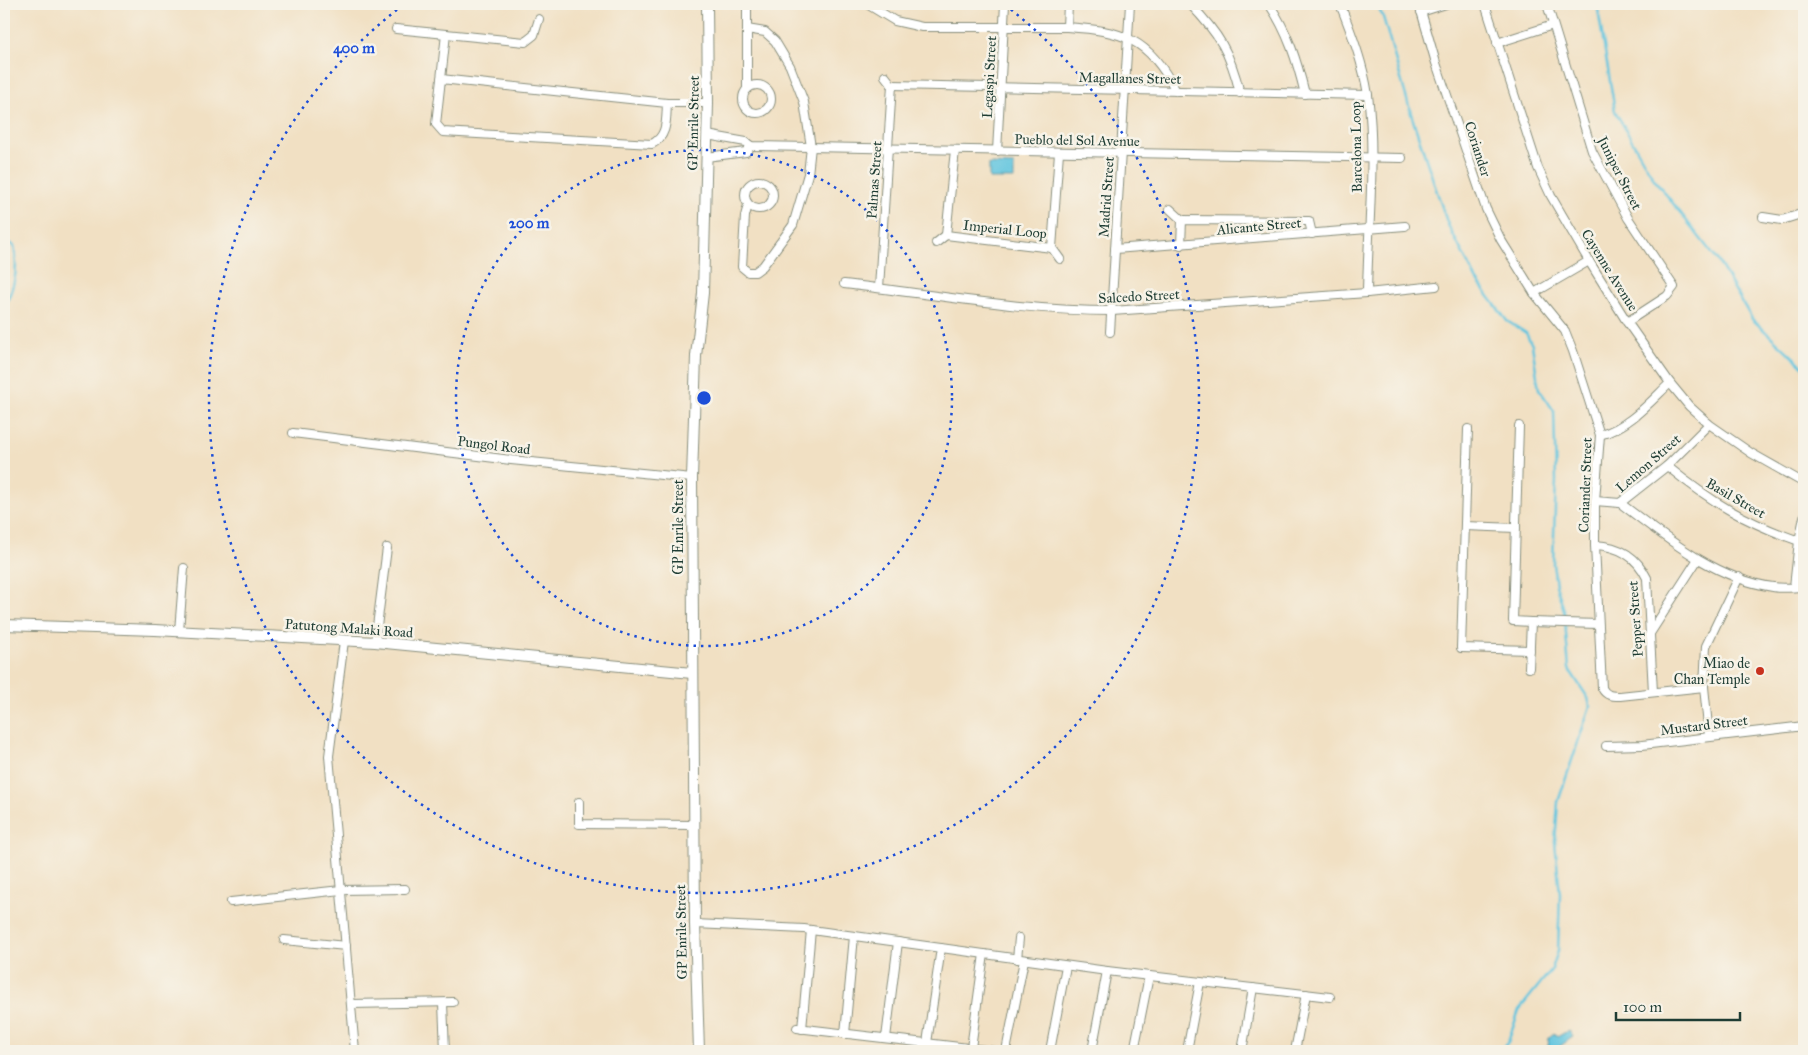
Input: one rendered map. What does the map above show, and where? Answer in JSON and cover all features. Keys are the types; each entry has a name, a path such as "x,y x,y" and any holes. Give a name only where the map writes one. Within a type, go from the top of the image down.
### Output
{"street":[{"name":"GP Enrile Street","path":"699,1051 695,924 692,478 696,356 703,293 708,103 707,4"},
{"path":"746,4 747,89"},
{"path":"867,4 895,21 922,27 1067,27 1089,28 1128,36 1150,53 1176,92"},
{"name":"Legaspi Street","path":"997,151 1005,4"},
{"path":"1067,27 1068,4"},
{"name":"Madrid Street","path":"1110,332 1130,4"},
{"path":"1190,4 1215,30 1232,62 1240,93"},
{"path":"1269,4 1282,24 1297,60 1304,94"},
{"name":"Barcelona Loop","path":"1340,4 1358,48 1368,95 1370,157 1367,293"},
{"path":"1420,8 1446,4"},
{"name":"Cayenne Avenue","path":"1485,4 1538,168 1551,196 1627,322 1670,383 1689,406 1709,424 1751,453 1804,483"},
{"name":"Juniper Street","path":"1547,4 1592,151 1628,218 1674,287 1667,296 1627,322"},
{"name":"Coriander","path":"1420,8 1465,152 1486,209 1500,240 1534,292"},
{"path":"396,29 525,42 534,35 539,19"},
{"path":"1497,43 1552,25"},
{"path":"747,29 765,32 774,41 790,66 804,102 811,147 808,174 793,224 762,266 755,272 748,272 742,267 745,216 748,205"},
{"path":"446,34 436,124 443,132 652,144 661,140 665,130 667,103"},
{"path":"884,76 892,85"},
{"path":"441,79 667,103 708,103"},
{"name":"Magallanes Street","path":"892,85 1368,95"},
{"name":"Palmas Street","path":"879,288 892,85"},
{"name":"Pueblo del Sol Avenue","path":"707,135 746,142 752,146 1402,158"},
{"name":"Pueblo del Sol Avenue","path":"706,157 746,152 752,146"},
{"name":"Imperial Loop","path":"955,150 946,235 1052,248 1059,152"},
{"path":"1170,209 1182,220 1309,221 1312,234"},
{"path":"1762,217 1782,220 1804,213"},
{"path":"1181,245 1182,220"},
{"name":"Alicante Street","path":"1115,249 1405,226"},
{"path":"936,243 946,235"},
{"path":"1052,248 1060,258"},
{"path":"1534,292 1589,261"},
{"name":"Salcedo Street","path":"844,284 1022,307 1112,311 1367,293 1436,286"},
{"name":"Coriander Street","path":"1534,292 1565,331 1600,435 1595,501 1595,545 1602,688 1610,696 1653,692"},
{"path":"1600,435 1615,431 1624,425 1670,383"},
{"name":"Lemon Street","path":"1595,501 1620,503 1667,466 1709,424"},
{"path":"1519,426 1513,621 1598,624"},
{"path":"1468,429 1462,648 1530,650"},
{"name":"Pungol Road","path":"293,433 511,460 692,478"},
{"name":"Basil Street","path":"1667,466 1694,488 1729,512 1763,528 1799,541"},
{"path":"1620,503 1698,559 1739,577 1776,588 1804,588"},
{"path":"1794,587 1804,516"},
{"path":"1465,526 1516,528"},
{"name":"Pepper Street","path":"1595,545 1623,551 1644,572 1647,578 1653,692"},
{"path":"375,642 387,548"},
{"path":"1649,635 1698,559"},
{"path":"179,632 184,568"},
{"path":"1709,736 1704,687 1706,646 1739,577"},
{"path":"1529,668 1531,622"},
{"name":"Patutong Malaki Road","path":"4,625 375,642 692,673"},
{"path":"344,642 329,756 355,1051"},
{"path":"1653,692 1704,687"},
{"name":"Mustard Street","path":"1606,746 1642,745 1804,726"},
{"path":"579,802 579,824 694,825"},
{"path":"231,902 341,890 405,889"},
{"path":"695,924 811,930 1066,966 1330,997"},
{"path":"811,930 799,1028 994,1051"},
{"path":"845,1034 854,936"},
{"path":"1006,1051 1020,959 1019,938"},
{"path":"284,940 346,946"},
{"path":"886,1038 898,942"},
{"path":"927,1043 941,948"},
{"path":"971,1048 984,954"},
{"path":"1050,1051 1066,966"},
{"path":"1092,1051 1108,971"},
{"path":"1134,1051 1149,976"},
{"path":"1187,1051 1200,982"},
{"path":"1242,1051 1253,988"},
{"path":"1295,1051 1306,994"},
{"path":"352,1004 453,1002"},
{"path":"443,1003 446,1051"}],"water":[{"path":"989,164 1014,165 1014,179 989,179"},
{"path":"1569,1030 1573,1037 1553,1051 1544,1051 1548,1047 1549,1037 1554,1033 1557,1037"}],"waterway":[{"path":"1376,4 1383,17 1412,117 1448,225 1476,279 1507,321 1526,333 1532,345 1539,389 1554,411 1556,480 1553,564 1556,585 1564,610 1569,669 1588,698 1590,706 1558,802 1555,842 1560,894 1558,951 1552,969 1519,1010 1508,1042 1500,1051"},
{"path":"1597,4 1615,111 1654,179 1718,261 1752,319 1804,367"},
{"path":"4,240 14,246 16,264 13,286 4,309"}],"place":[{"name":"Miao de Chan Temple","path":"1760,671"}]}
